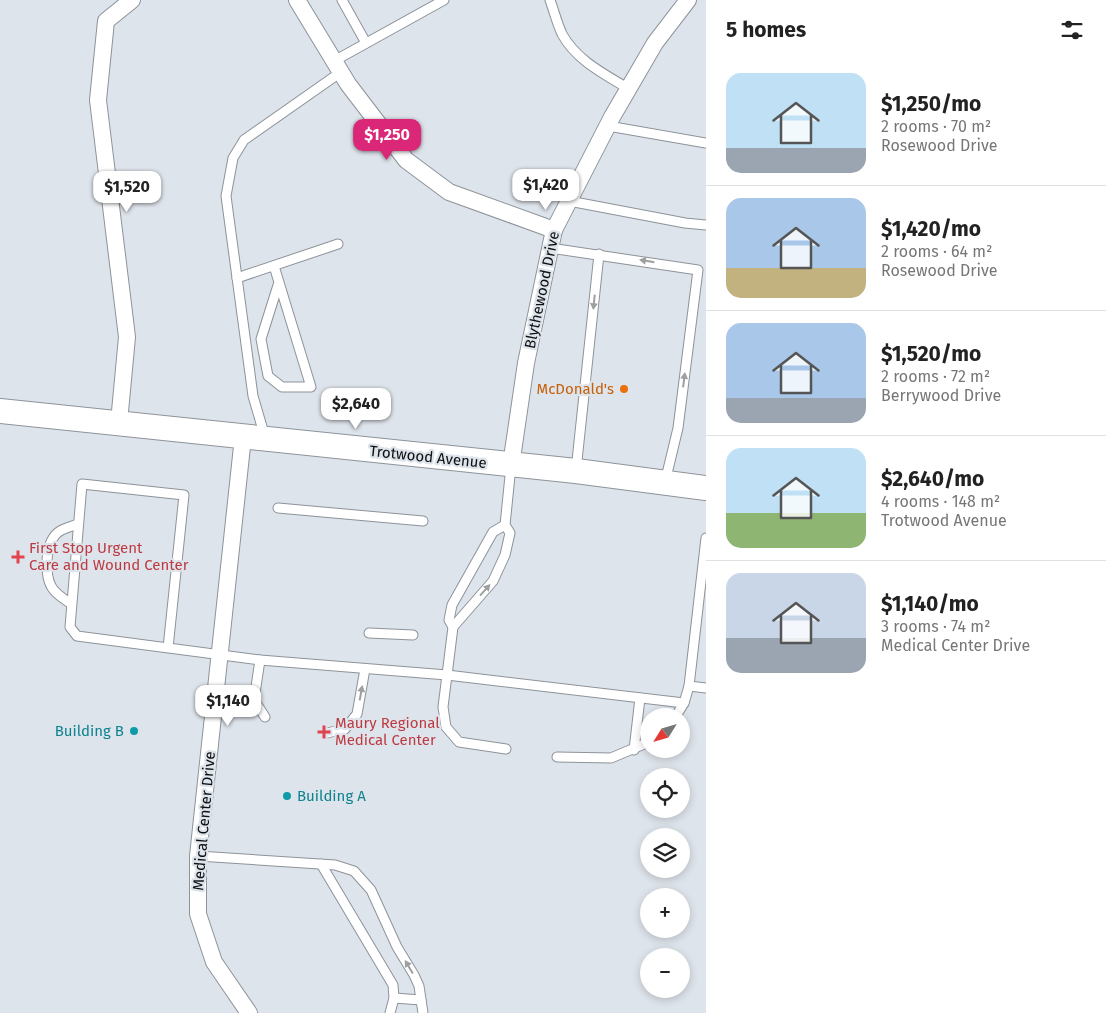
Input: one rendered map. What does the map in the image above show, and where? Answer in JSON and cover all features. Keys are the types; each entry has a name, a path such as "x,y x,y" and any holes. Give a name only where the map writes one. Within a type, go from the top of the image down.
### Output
{"main road":[{"name":"Trotwood Avenue","path":"0,411 576,471 706,488"}],"street":[{"path":"119,422 127,337 98,100 106,21 132,0"},
{"path":"297,0 337,67 406,160 449,192 554,230"},
{"name":"Blythewood Drive","path":"512,465 526,363 554,230 608,126 655,43 682,3"},
{"name":"Medical Center Drive","path":"249,1013 214,962 198,914 198,856 220,654 255,438"}],"lane":[{"path":"342,0 366,43"},
{"path":"255,438 253,396 226,196 233,158 244,140 366,43 444,0"},
{"path":"550,0 562,33 574,50 593,68 629,89"},
{"path":"608,126 706,143"},
{"path":"569,201 684,223 706,224"},
{"path":"237,278 338,244"},
{"path":"550,248 698,270 678,428 665,482"},
{"path":"576,471 599,254"},
{"path":"274,266 291,320 311,387 282,387 268,376 261,339 279,282"},
{"path":"506,749 459,742 446,727 443,707 453,627 493,581 505,555 510,534 505,525 512,465"},
{"path":"168,648 184,495 82,484 70,627 77,636 168,648 220,654 260,660 447,675 684,703"},
{"path":"278,508 423,521"},
{"path":"71,604 53,589 48,575 48,553 59,531 78,524"},
{"path":"453,627 449,620 452,605 493,532 505,525"},
{"path":"681,708 689,686 706,538"},
{"path":"369,633 413,634"},
{"path":"260,660 254,700 265,718"},
{"path":"327,733 345,729 357,714 365,669"},
{"path":"689,686 706,688"},
{"path":"634,750 640,698"},
{"path":"557,757 611,758 640,747"},
{"path":"198,856 335,865 354,872 371,890 398,947 414,975 423,1013"},
{"path":"320,864 393,986 394,998 390,1013"},
{"path":"394,998 421,1000"}],"place":[{"name":"McDonald's","path":"624,389"},
{"name":"First Stop Urgent Care and Wound Center","path":"18,557"},
{"name":"Building B","path":"134,731"},
{"name":"Maury Regional Medical Center","path":"324,732"},
{"name":"Building A","path":"287,796"}]}
